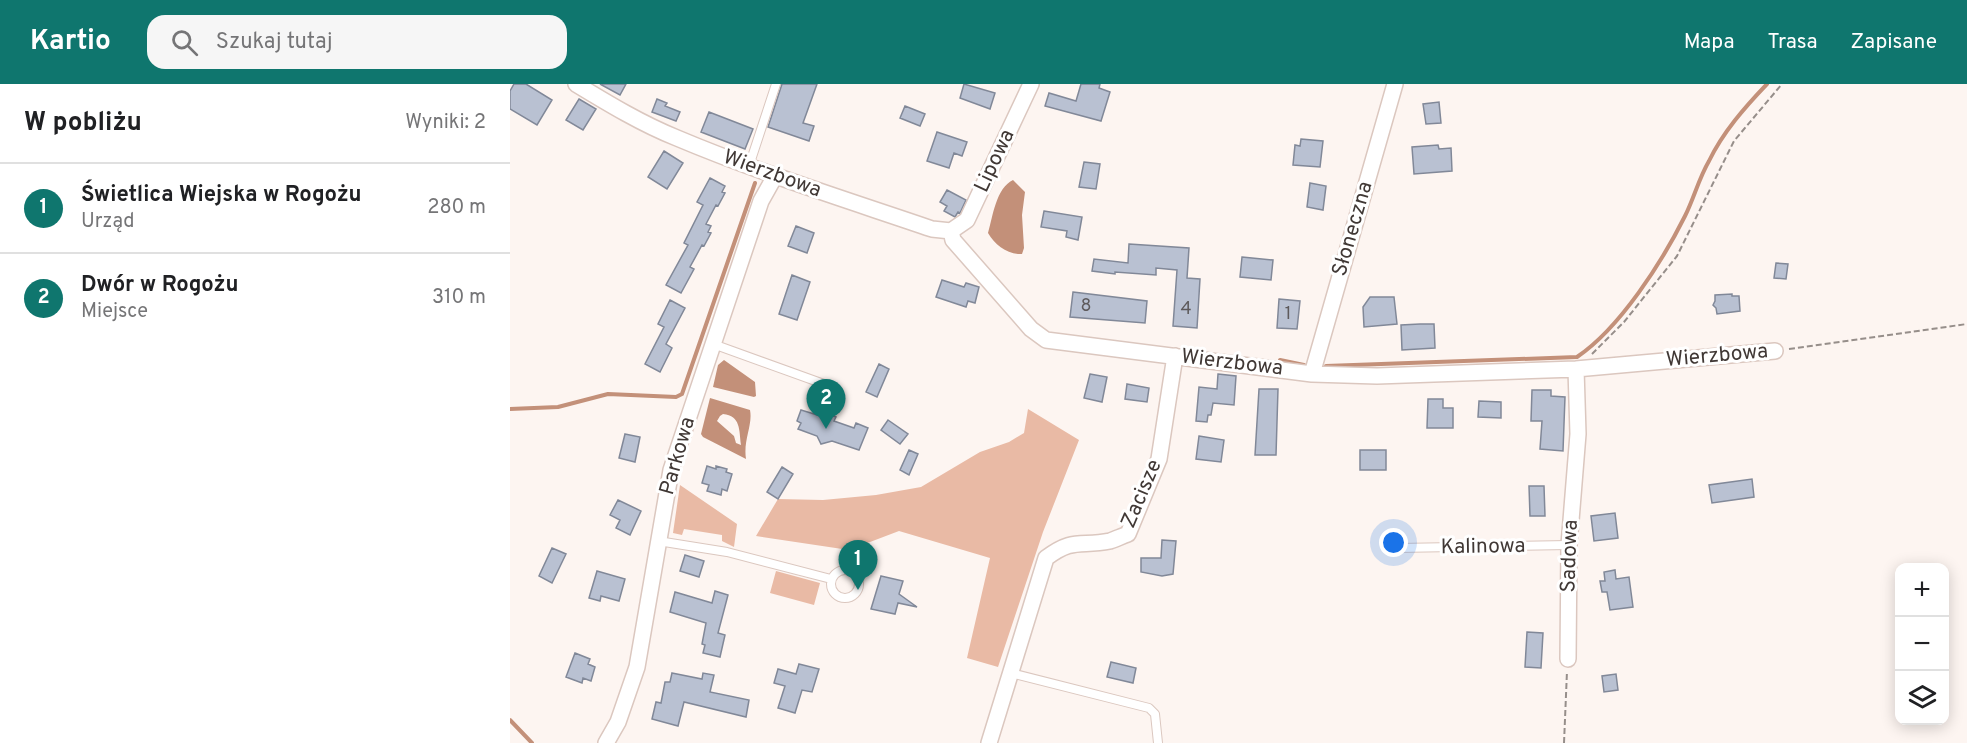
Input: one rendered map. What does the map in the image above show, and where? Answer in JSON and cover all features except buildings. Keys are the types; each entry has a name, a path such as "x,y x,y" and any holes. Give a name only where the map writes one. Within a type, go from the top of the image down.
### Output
{"street":[{"name":"Wierzbowa","path":"576,84 594,89 621,111 676,138 775,176 932,229 951,231 953,240 1031,329 1046,340 1312,374 1377,376 1576,369 1774,351"},
{"name":"Lipowa","path":"951,231 967,220 1031,84"},
{"name":"Słoneczna","path":"1312,374 1395,84"},
{"name":"Parkowa","path":"606,743 618,722 637,667 671,470 761,201 775,176"},
{"name":"Zacisze","path":"989,743 1046,558 1059,548 1075,543 1109,541 1128,534 1159,459 1175,356"},
{"name":"Sadowa","path":"1568,659 1569,545 1578,434 1576,369"}],"lane":[{"path":"749,166 776,84"},
{"path":"713,344 835,388"},
{"path":"658,542 727,552 831,579"},
{"name":"Kalinowa","path":"1398,548 1569,545"},
{"path":"1011,673 1149,708 1155,714 1158,743"}],"path":[{"path":"1592,353 1624,322 1677,256 1734,141 1782,84"},
{"name":"Wierzbowa","path":"1774,351 1967,324"},
{"path":"1564,743 1568,659"}],"shaded area":[{"path":"1013,180 1025,192 1022,215 1024,248 1022,254 1012,253 1002,248 988,233 999,196 1007,184"},
{"path":"724,360 755,382 756,396 713,387 718,365"},
{"path":"710,398 750,410 746,459 701,434","holes":["723,414 729,415 738,425 741,445 736,443 734,436 717,421"]},
{"path":"1028,409 1079,440 1043,532 998,667 967,658 990,558 899,531 849,550 756,536 778,499 823,500 876,495 921,487 980,452 1009,442 1024,433"},
{"path":"680,485 737,524 734,547 722,541 722,535 684,529 682,535 673,533"},
{"path":"776,571 820,583 814,605 770,593"}],"waterway":[{"path":"1326,366 1577,357 1609,329 1652,273 1676,234 1705,168 1721,140 1767,84"},
{"path":"510,409 558,407 608,394 676,397 682,394 755,183"},
{"path":"1280,360 1304,365"},
{"path":"510,720 532,743"}],"place":[{"name":"Dwór w Rogożu","path":"826,429"},
{"name":"Świetlica Wiejska w Rogożu","path":"858,590"}]}
